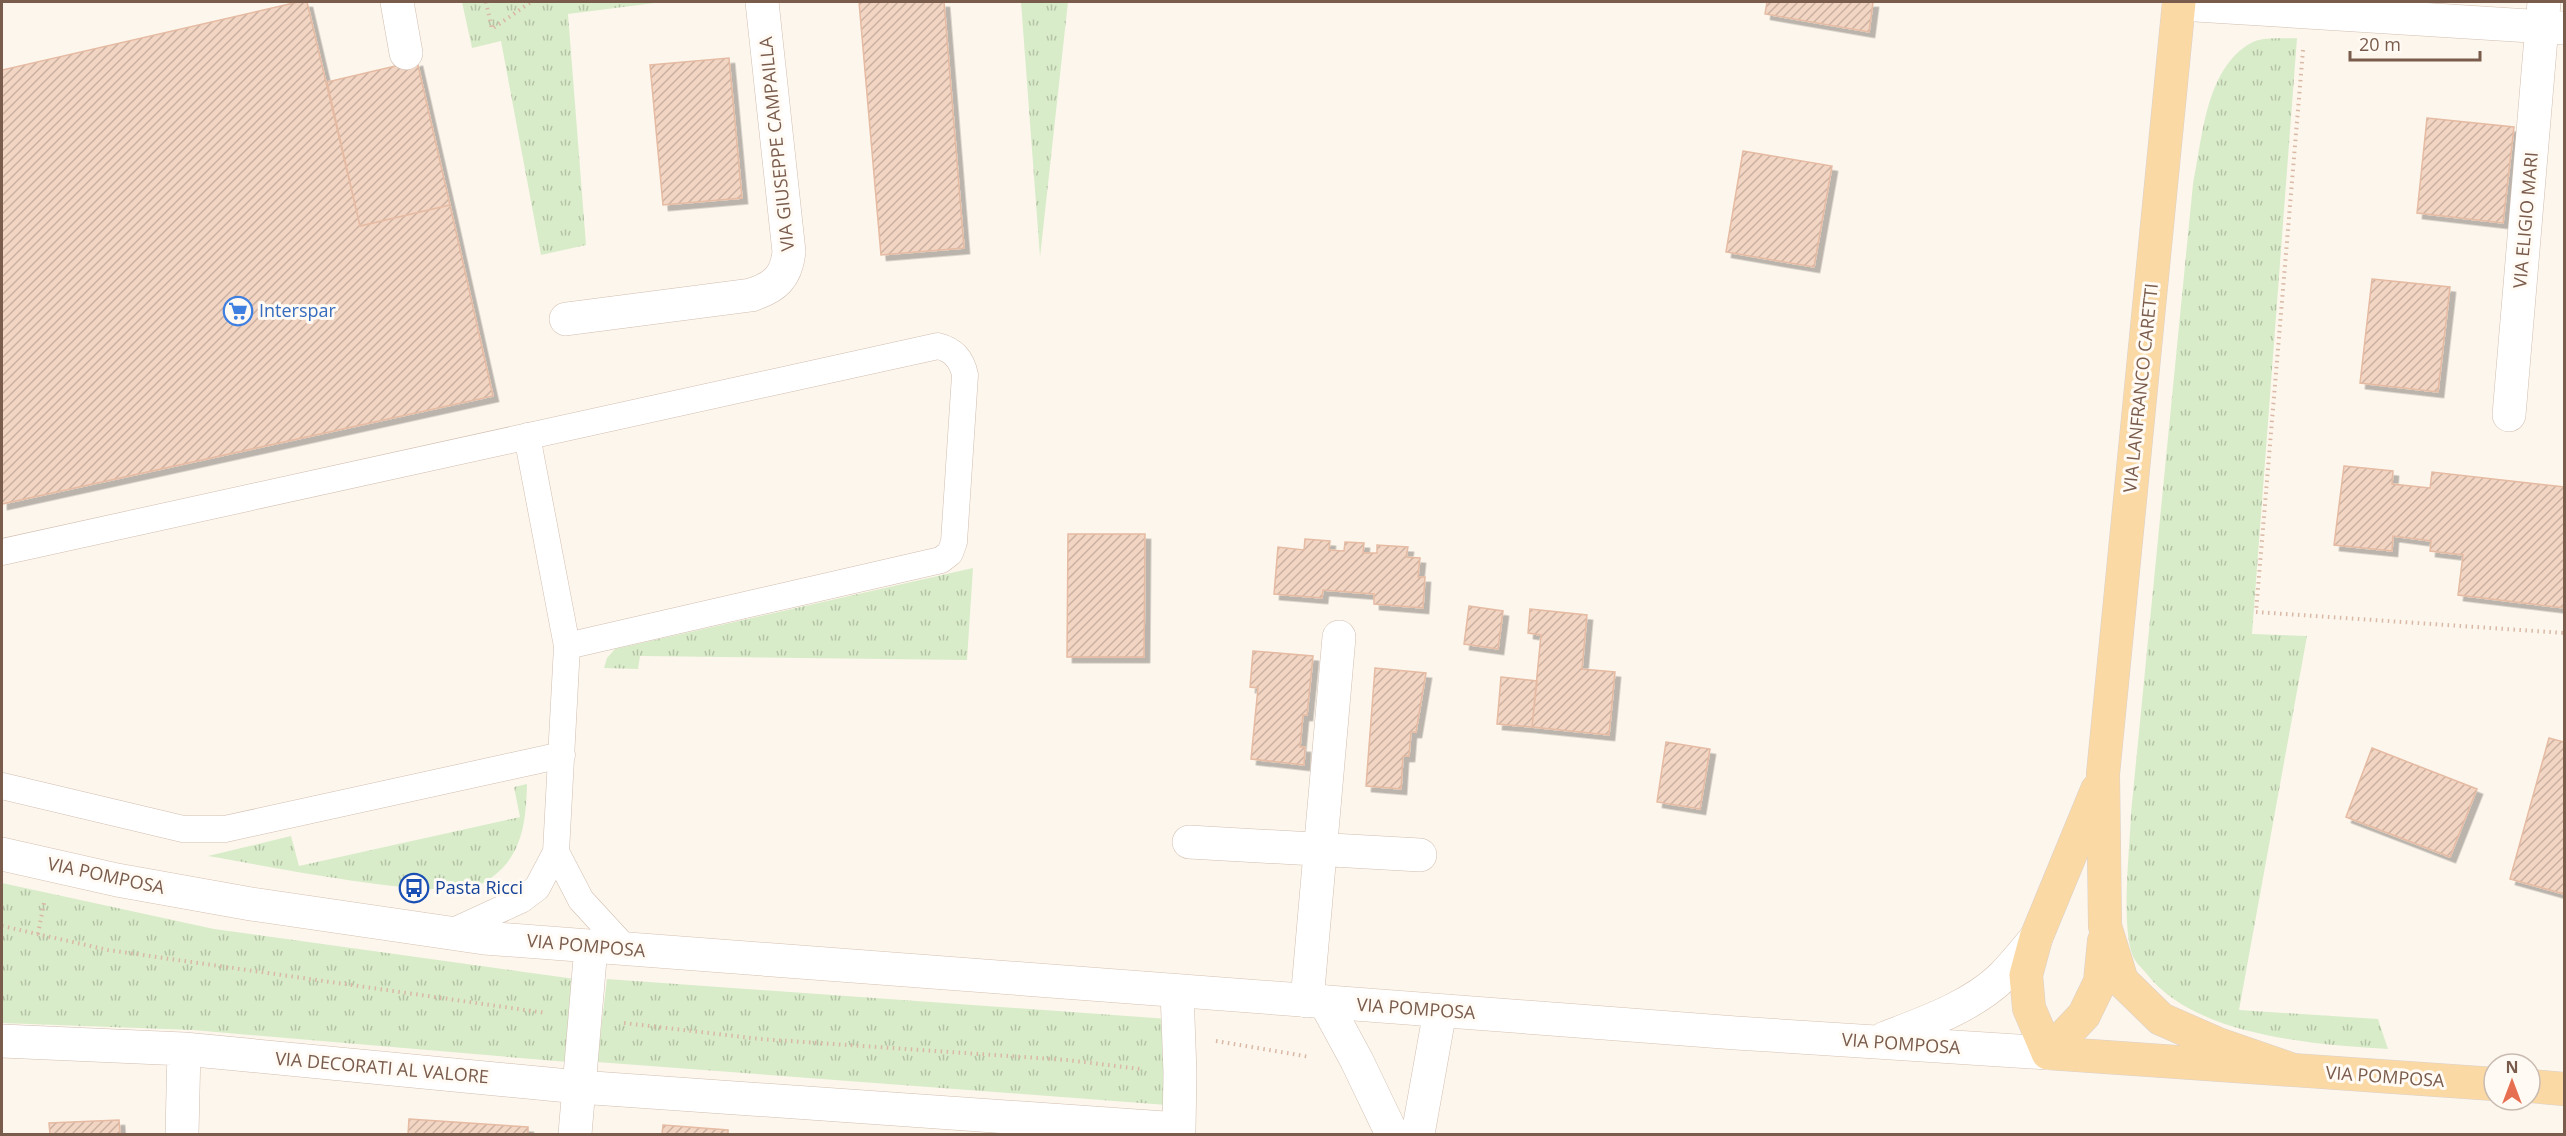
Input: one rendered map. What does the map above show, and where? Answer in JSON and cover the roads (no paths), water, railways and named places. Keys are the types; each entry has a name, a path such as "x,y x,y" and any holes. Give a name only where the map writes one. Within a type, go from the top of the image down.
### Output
{"main road":[{"name":"VIA LANFRANCO CARETTI","path":"2103,774 2036,938 2026,975 2029,1008 2048,1053 2084,1015 2100,982 2105,926 2103,774 2179,3"},
{"name":"VIA LANFRANCO CARETTI","path":"2105,926 2122,981 2161,1020 2218,1044 2293,1071"},
{"name":"VIA POMPOSA","path":"2048,1053 2482,1083"},
{"path":"2542,1087 2565,1089"}],"street":[{"path":"397,2 406,53"},
{"name":"VIA GIUSEPPE CAMPAILLA","path":"566,319 751,295 768,290 788,268 789,252 762,2"},
{"name":"VIA ELIGIO MARI","path":"2179,3 2306,11 2550,18 2509,415"},
{"path":"1339,637 1321,849 1316,1001 1363,1073 1392,1134"},
{"path":"1189,842 1420,855"},
{"name":"VIA POMPOSA","path":"2,854 117,880 251,904 449,933 591,947 1440,1011 2048,1053"},
{"name":"VIA LANFRANCO CARETTI","path":"1875,1042 1939,1017 1969,1000 2000,979 2036,938"},
{"path":"575,1134 591,947"},
{"path":"579,1086 981,1125 1179,1129 1180,1073 1177,991"},
{"path":"1418,1134 1440,1011"},
{"name":"VIA DECORATI AL VALORE","path":"2,1041 184,1049 579,1086"},
{"path":"182,1134 184,1049"}],"lane":[{"path":"2,552 938,346 947,348 962,362 965,375 954,542 950,553 941,560 567,646"},
{"path":"449,933 522,900 537,888 556,852 567,646 527,436"},
{"path":"2,786 183,829 205,831 225,829 562,755"},
{"path":"556,852 581,900 627,950"}],"place":[{"name":"Interspar","path":"238,311"},
{"name":"Pasta Ricci","path":"414,888"}]}
